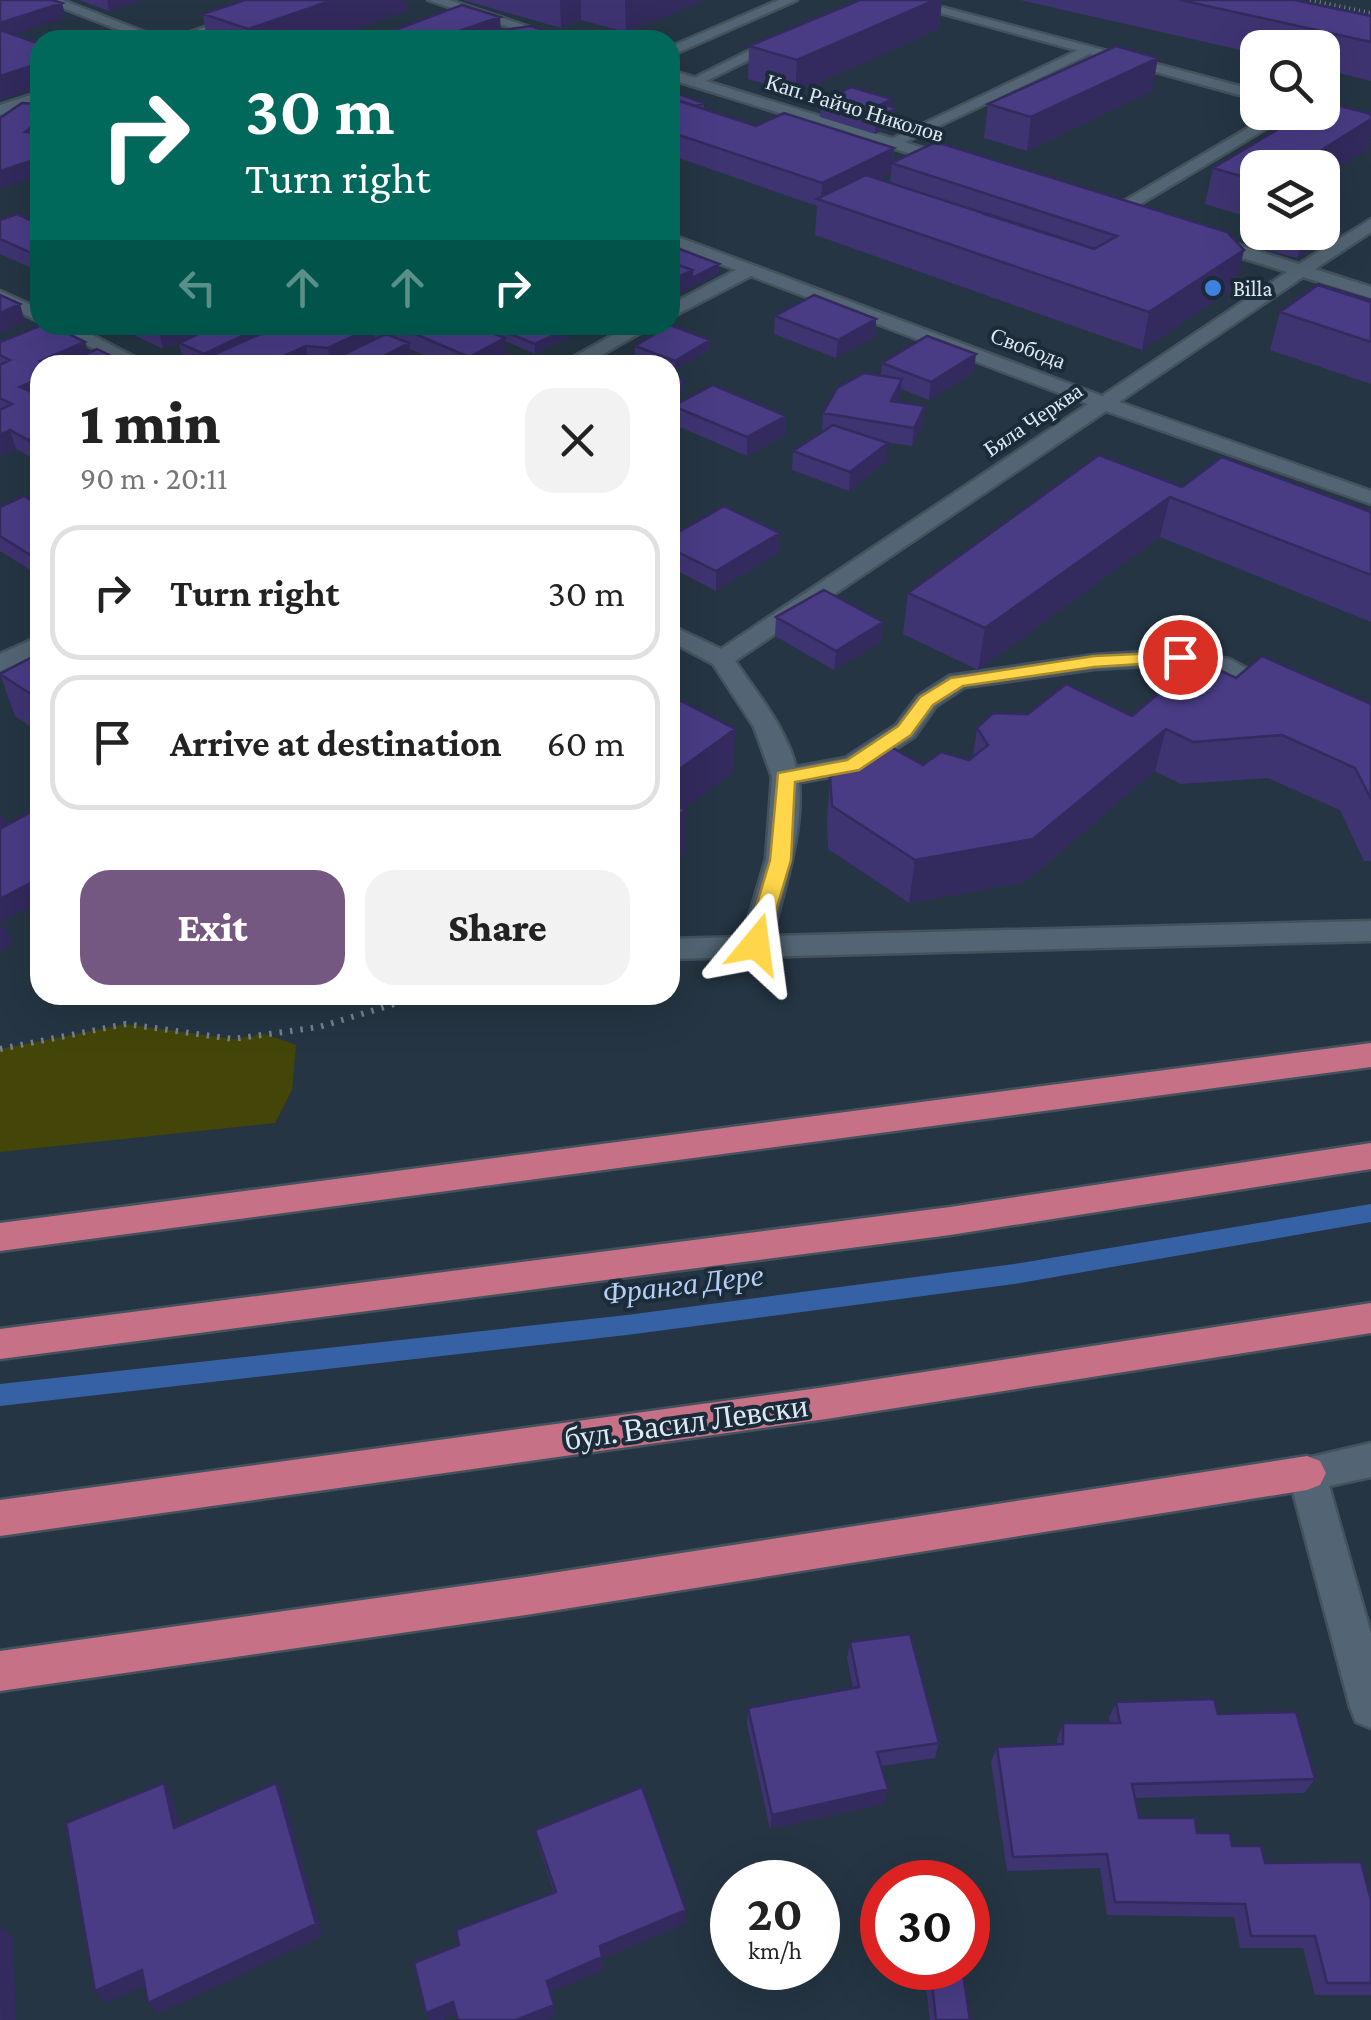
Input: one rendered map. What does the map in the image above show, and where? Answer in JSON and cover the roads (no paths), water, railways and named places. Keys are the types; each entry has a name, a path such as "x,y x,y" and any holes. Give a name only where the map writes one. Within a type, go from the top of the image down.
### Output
{"highway":[{"path":"0,1238 1371,1055"},
{"path":"0,1344 950,1222 1371,1156"},
{"name":"бул. Васил Левски","path":"0,1518 826,1403 1371,1318"},
{"path":"0,1670 526,1596 1307,1472"}],"street":[{"path":"50,0 131,30"},
{"path":"206,30 301,0"},
{"path":"436,0 530,30"},
{"path":"680,48 790,0"},
{"path":"900,0 1240,91"},
{"path":"693,82 798,33"},
{"path":"891,143 1087,50"},
{"name":"Кап. Райчо Николов","path":"680,77 965,166"},
{"path":"0,110 30,100"},
{"path":"0,110 30,113"},
{"path":"1114,212 1256,130"},
{"path":"1095,206 1132,218"},
{"name":"Бяла Черква","path":"722,659 1371,224"},
{"path":"1188,236 1371,293"},
{"name":"Свобода","path":"680,243 1103,403 1371,498"},
{"path":"680,307 748,270"},
{"path":"0,296 30,318"},
{"path":"78,335 120,355"},
{"path":"588,355 626,335"},
{"path":"680,637 722,659 767,727 785,778 780,860 756,944"},
{"path":"0,664 30,648"},
{"path":"785,778 852,765 904,730 927,701 958,682 1076,664 1180,657 1220,664 1304,703"},
{"path":"680,948 1371,930"},
{"path":"1371,1460 1307,1472 1371,1707"}],"waterway":[{"name":"Франга Дере","path":"0,1395 627,1325 1014,1274 1371,1213"}],"place":[{"name":"Billa","path":"1213,288"}]}
